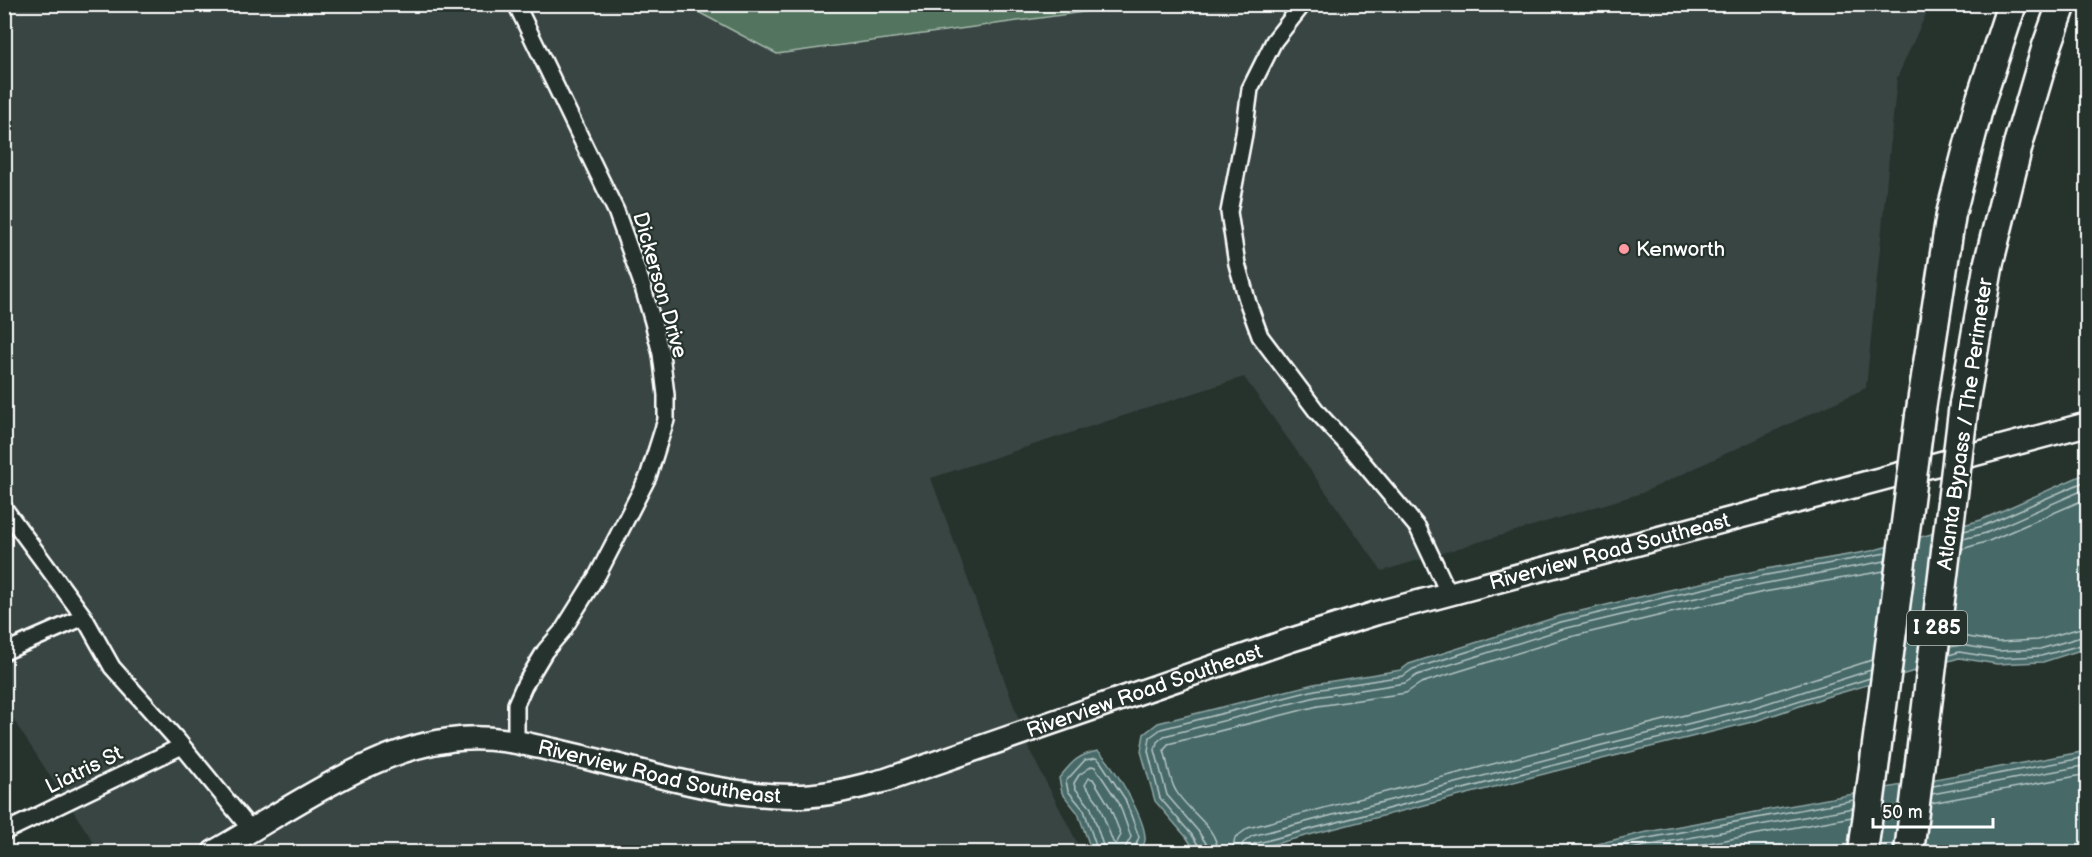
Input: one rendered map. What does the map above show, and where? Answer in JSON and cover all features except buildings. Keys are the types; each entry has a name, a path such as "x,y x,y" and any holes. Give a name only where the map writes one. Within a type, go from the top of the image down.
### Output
{"highway":[{"name":"Atlanta Bypass / The Perimeter","path":"1863,852 1920,416 1951,214 1979,105 2012,4"},
{"name":"Atlanta Bypass / The Perimeter","path":"1909,852 1964,404 1994,240 2019,141 2062,4"}],"street":[{"name":"Dickerson Drive","path":"516,4 616,211 641,281 661,354 666,395 666,420 648,477 598,574 524,686 516,704 516,741"},
{"path":"1302,4 1274,41 1250,89 1244,135 1229,212 1237,264 1260,336 1318,413 1418,528 1449,594"},
{"name":"Riverview Road Southeast","path":"214,852 363,767 415,747 448,740 481,737 516,741 722,789 764,795 803,796 846,791 897,777 1303,636 1377,613 2088,424"},
{"path":"4,508 84,617 112,667 182,746 252,831"},
{"path":"4,652 84,617"},
{"name":"Liatris St","path":"4,832 182,746"}],"shaded area":[{"path":"1087,4 1930,5 1897,78 1866,388 1642,493 1382,571 1244,377 931,478 1031,753 1082,852 100,852 5,707 5,5 685,5 777,54 1090,11"},
{"path":"2087,364 2087,435 2076,437"}],"green space":[{"path":"1087,4 1091,11 777,54 685,5"}],"water":[{"path":"2087,473 2087,648 2043,662 1997,664 1959,658 1826,697 1756,721 1244,852 1196,852 1155,801 1141,751 1144,734 1158,723 1314,684 1401,670 1409,664 1560,616 1760,570 1871,551 1981,520"},
{"path":"1098,751 1112,767 1134,804 1145,839 1143,846 1137,852 1092,852 1078,813 1062,793 1059,778 1080,757"},
{"path":"2087,751 2087,852 1565,852 1642,833"}],"place":[{"name":"Kenworth","path":"1624,249"}]}
